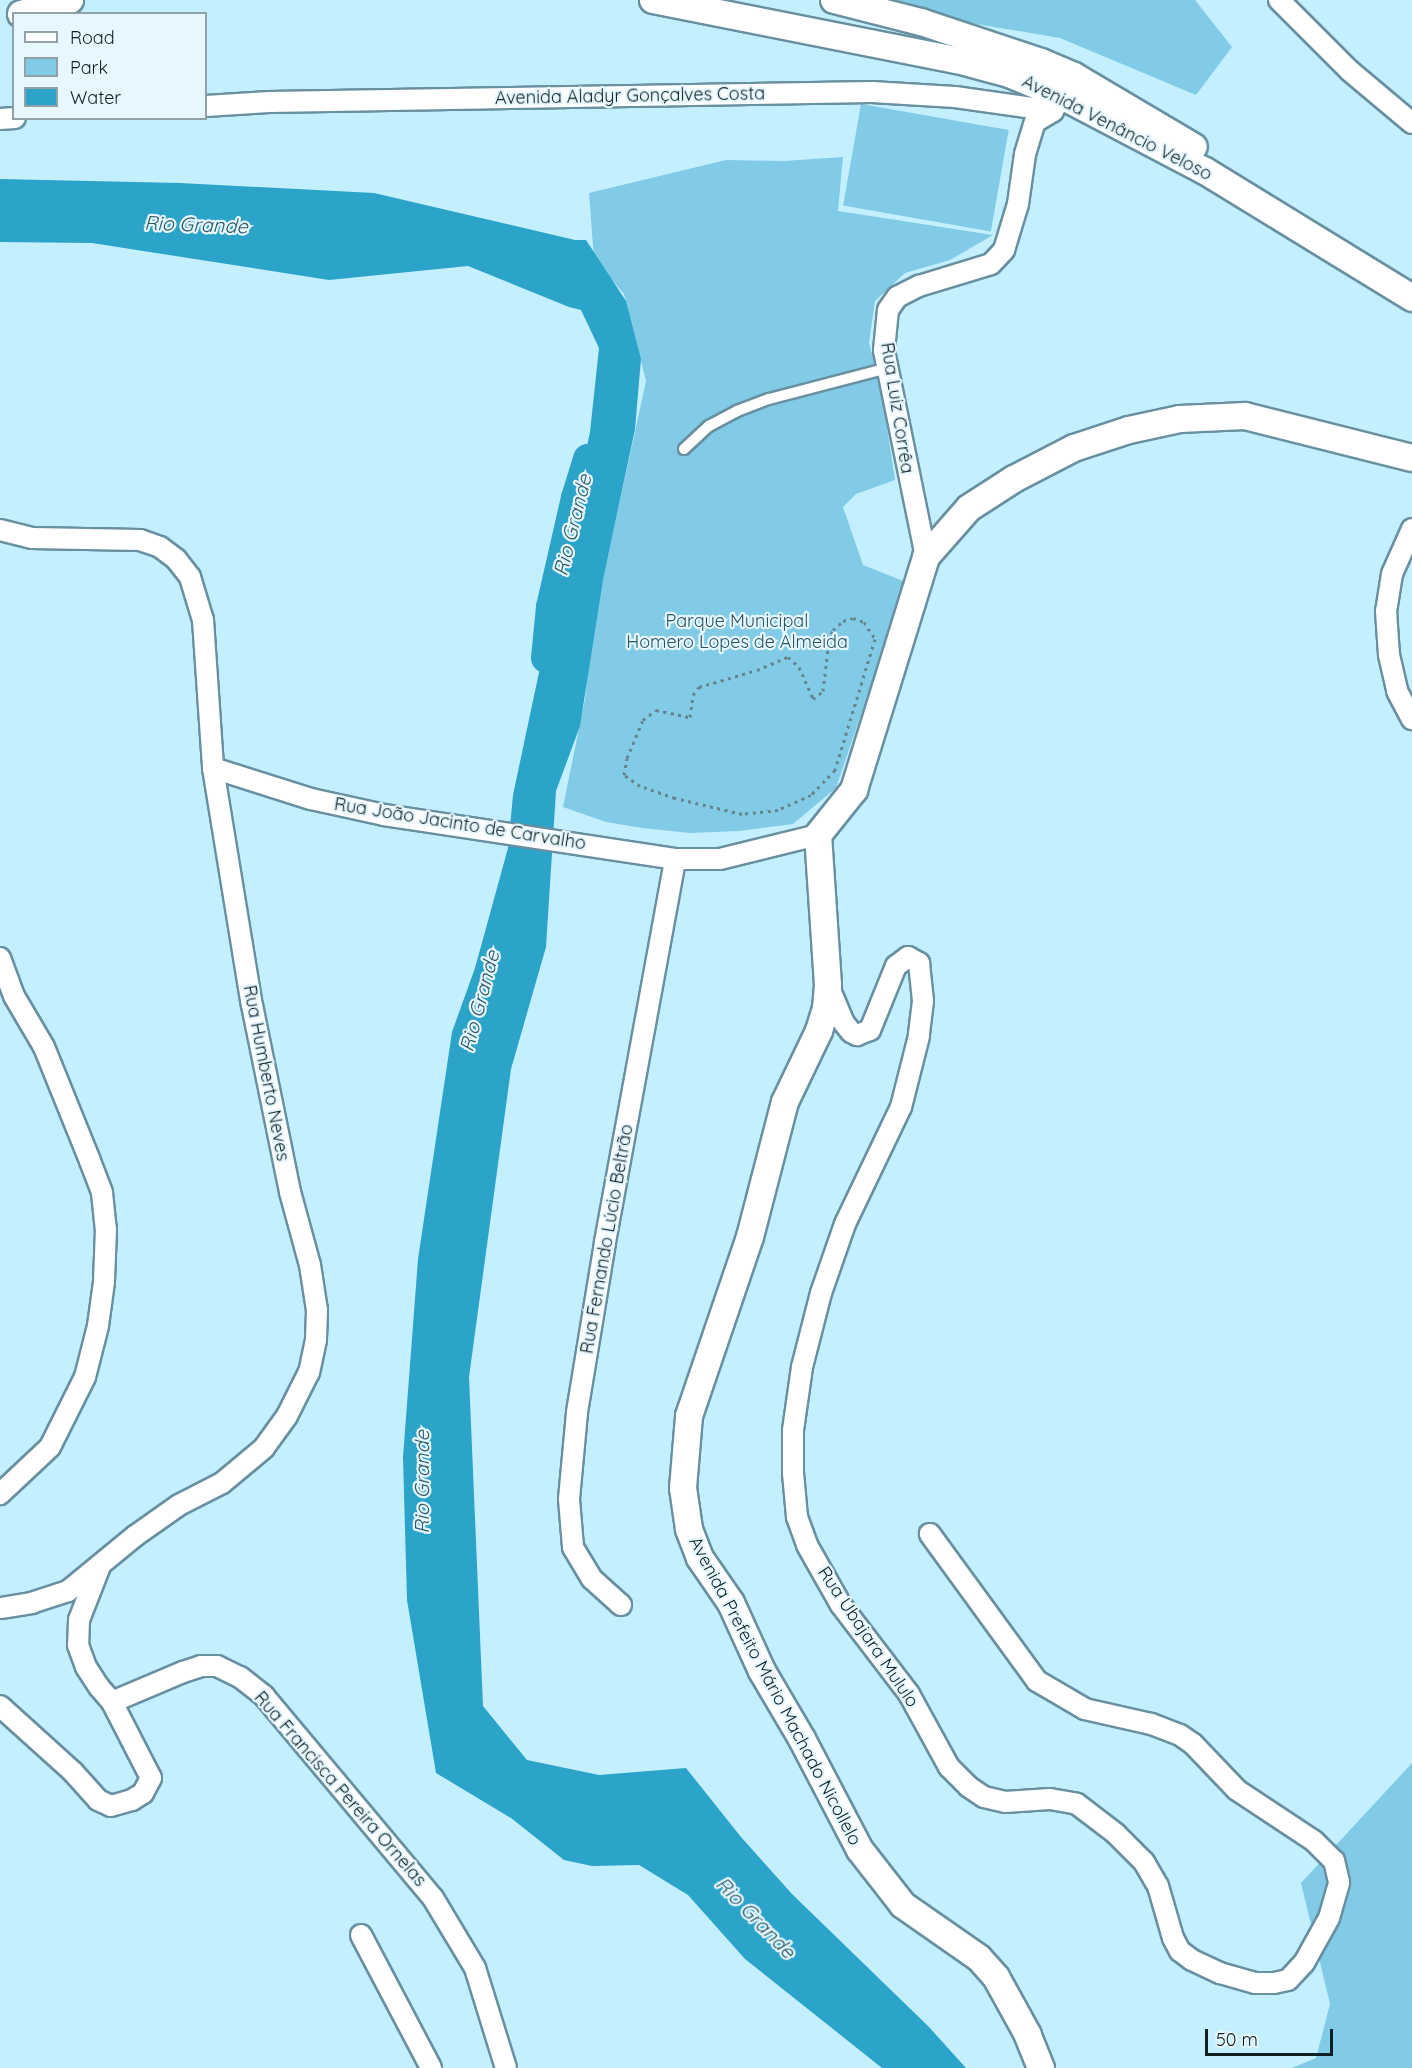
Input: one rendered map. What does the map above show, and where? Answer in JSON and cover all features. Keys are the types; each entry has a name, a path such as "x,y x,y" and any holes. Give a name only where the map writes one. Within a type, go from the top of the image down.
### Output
{"street":[{"path":"28,12 70,0"},
{"name":"Avenida Venâncio Veloso","path":"653,0 724,7 957,60 1009,74 1060,93 1289,202 1412,285"},
{"name":"Avenida Venâncio Veloso","path":"834,0 921,22 982,41 1060,93 1205,171 1412,298"},
{"path":"1279,0 1350,71 1412,123"},
{"name":"Avenida Aladyr Gonçalves Costa","path":"207,106 269,102 872,92 955,98 1060,93"},
{"name":"Rua Luiz Corrêa","path":"926,557 906,472 884,350 888,310 897,297 919,286 991,264 1004,250 1018,204 1025,154 1035,122 1060,93"},
{"path":"818,835 854,790 926,557 969,508 1014,479 1074,448 1129,430 1180,419 1245,416 1412,458"},
{"path":"1412,529 1392,573 1386,611 1389,655 1397,691 1412,719"},
{"name":"Rua Humberto Neves","path":"0,530 32,538 141,540 160,547 177,559 190,577 203,620 213,768 252,1005 290,1192 310,1265 317,1310 316,1340 309,1372 287,1416 264,1448 222,1483 179,1505 135,1536 68,1591 32,1603 0,1608"},
{"name":"Rua João Jacinto de Carvalho","path":"213,768 311,799 384,815 675,859 720,859 818,835"},
{"name":"Avenida Prefeito Mário Machado Nicollelo","path":"818,835 828,985 826,1008 819,1031 785,1102 750,1237 689,1416 683,1488 689,1529 700,1558 731,1603 762,1671 802,1739 860,1850 903,1905 979,1958 996,1977 1028,2036 1041,2068"},
{"name":"Rua Fernando Lúcio Beltrão","path":"621,1605 592,1579 573,1547 569,1499 577,1412 605,1242 675,859"},
{"name":"Rua Ubajara Mululo","path":"828,985 844,1023 851,1032 857,1035 870,1030 896,966 908,957 919,963 923,1001 919,1036 901,1107 845,1224 821,1293 802,1368 793,1430 793,1473 797,1517 807,1545 841,1605 909,1694 949,1767 969,1787 984,1797 1005,1802 1050,1799 1077,1804 1094,1814 1144,1862 1158,1886 1166,1917 1180,1951 1192,1960 1220,1973 1256,1983 1288,1980 1304,1964 1334,1905 1339,1882 1334,1861 1305,1835 1237,1790 1193,1744 1180,1735 1151,1724 1085,1709 1036,1680 930,1534"},
{"path":"0,958 7,994 44,1047 90,1161 102,1193 106,1229 104,1282 98,1326 85,1377 50,1447 0,1494"},
{"path":"0,1706 74,1772 98,1800 111,1806 125,1803 143,1793 151,1778 112,1702 86,1667 78,1645 79,1620 100,1566"},
{"name":"Rua Francisca Pereira Ornelas","path":"112,1702 201,1666 217,1666 240,1677 264,1696 433,1898 475,1968 506,2068"},
{"path":"361,1935 431,2068"}],"lane":[{"path":"684,448 709,426 737,411 769,399 888,368"}],"path":[{"path":"853,618 864,622 875,639 835,770 811,795 778,810 742,814 675,798 640,786 624,775 627,758 643,720 656,710 690,717 693,695 699,687 757,670 788,657 799,667 813,699 823,691 829,641 833,630 843,621 853,618"}],"green space":[{"path":"877,0 1195,0 1232,47 1196,95 1060,38 876,7"},
{"path":"861,104 1009,130 991,231 843,205"},
{"name":"Parque Municipal Homero Lopes de Almeida","path":"843,157 838,211 993,235 950,260 905,273 875,301 869,343 881,388 895,480 856,494 843,507 863,565 906,582 836,788 793,824 739,831 690,833 642,828 606,822 563,807 585,699 594,620 646,381 624,294 594,259 589,193 726,160 784,161"},
{"path":"1412,1763 1412,2068 1292,2068 1316,2058 1330,2004 1301,1883"}],"water":[{"path":"0,179 180,183 374,193 575,240 586,240 626,301 641,359 635,429 603,580 580,726 556,791 546,947 511,1069 469,1377 483,1706 527,1760 599,1775 686,1768 741,1837 792,1894 929,2027 966,2068 882,2068 745,1959 688,1895 639,1865 592,1866 564,1860 511,1818 436,1773 407,1600 403,1457 418,1259 452,1032 475,968 508,848 513,795 590,432 599,348 581,310 468,266 329,280 92,243 0,242"}],"waterway":[{"name":"Rio Grande","path":"546,658 551,607 576,498 588,459"}]}
